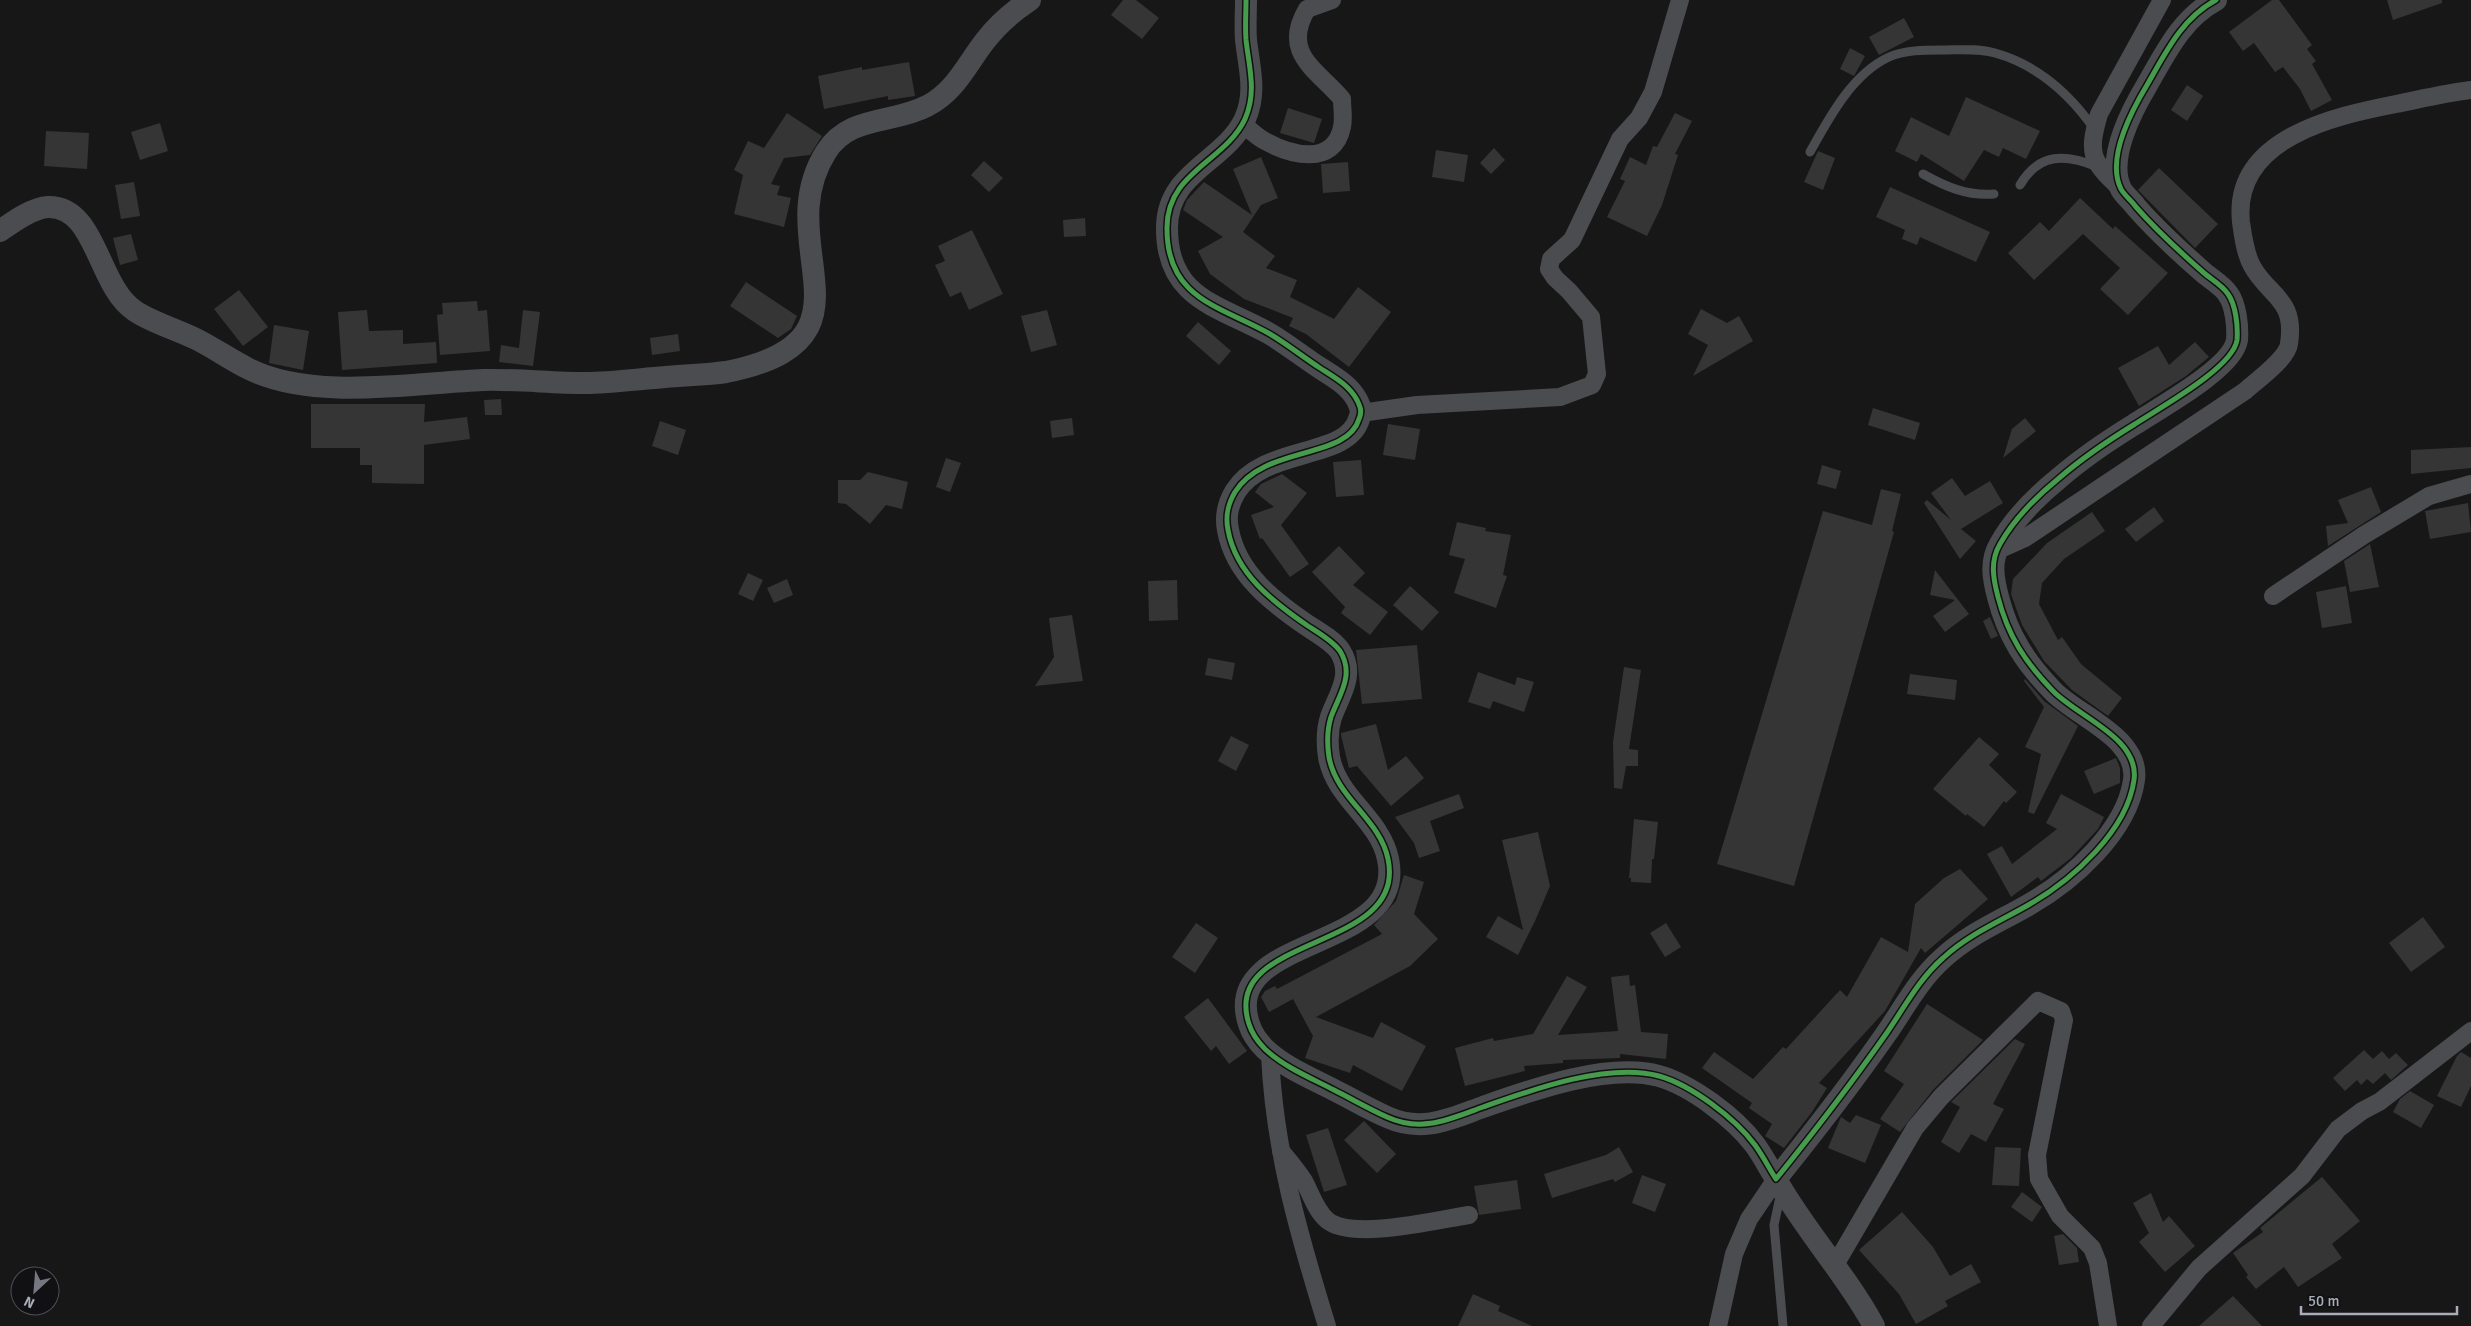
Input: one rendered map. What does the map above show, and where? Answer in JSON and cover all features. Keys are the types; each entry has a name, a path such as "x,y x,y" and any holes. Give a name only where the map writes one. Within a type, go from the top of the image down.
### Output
{"street":[{"path":"0,231 32,212 47,207 63,210 75,216 87,231 104,271 116,292 134,310 196,339 251,370 305,386 365,387 483,380 589,383 731,370 757,365 784,354 802,339 808,329 815,306 816,292 808,234 810,193 816,171 827,150 841,135 852,128 907,114 929,106 957,82 985,41 1005,17 1030,0"},
{"path":"1246,0 1246,37 1253,82 1250,105 1243,124 1225,146 1190,176 1176,193 1168,208 1166,230 1169,254 1177,275 1190,291 1212,308 1274,336 1347,386 1359,403 1361,413 1357,426 1344,440 1265,466 1243,479 1230,500 1226,520 1237,560 1248,576 1286,611 1326,639 1340,652 1346,670 1344,689 1331,719 1327,742 1329,761 1334,779 1379,835 1388,853 1390,873 1387,887 1376,905 1364,917 1338,934 1282,958 1265,968 1250,989 1247,1014 1250,1028 1259,1044 1270,1054 1391,1119 1408,1124 1427,1125 1449,1120 1550,1084 1577,1078 1633,1073 1658,1076 1682,1086 1710,1103 1754,1143 1779,1185 1874,1326"},
{"path":"1243,124 1264,141 1294,154 1318,155 1334,145 1342,127 1342,99 1301,56 1298,42 1298,23 1307,9 1332,0"},
{"path":"1361,413 1417,404 1560,397 1592,385 1597,374 1591,317 1555,278 1549,269 1551,259 1572,240 1620,139 1639,118 1653,92 1680,0"},
{"path":"1718,1326 1734,1254 1749,1219 1779,1185 1816,1130 1939,961 1976,931 2031,903 2068,877 2106,841 2132,791 2134,765 2116,737 2072,709 2054,693 2013,641 1993,579 1992,564 1996,551 2011,526 2059,478 2138,422 2187,392 2235,351 2238,334 2228,294 2155,228 2120,188 2098,167 2092,146 2099,114 2162,0"},
{"path":"2120,188 2117,161 2119,146 2133,110 2177,33 2198,12 2216,0"},
{"path":"1996,551 2025,538 2245,390 2274,365 2289,347 2290,327 2284,303 2252,266 2244,242 2241,215 2242,195 2249,177 2268,153 2304,129 2329,119 2471,90"},
{"path":"2273,596 2364,535 2429,496 2471,484"},
{"path":"1834,1266 1915,1128 1941,1097 2038,1001 2061,1011 2064,1020 2037,1156 2039,1179 2060,1216 2092,1248 2098,1263 2108,1326"},
{"path":"2151,1326 2199,1268 2302,1176 2338,1129 2362,1111 2379,1102 2471,1031"},
{"path":"1270,1054 1272,1103 1287,1186 1327,1326"},
{"path":"1280,1150 1295,1168 1326,1220 1339,1228 1353,1230 1378,1228 1469,1215"}],"lane":[{"path":"1810,152 1838,102 1865,74 1889,57 1924,50 1966,50 1994,53 2022,65 2052,81 2078,105 2095,130"},
{"path":"2020,185 2033,167 2043,161 2079,160 2098,167"},
{"path":"1923,174 1959,191 1977,196 1994,194"},
{"path":"1779,1185 1774,1225 1783,1326"}],"building":[{"path":"1123,0 1136,0 1159,18 1142,39 1111,15"},
{"path":"2272,0 2279,0 2312,45 2307,49 2316,61 2312,64 2332,100 2311,111 2300,89 2283,67 2275,72 2254,43 2243,51 2229,32"},
{"path":"2387,0 2442,0 2442,3 2393,20"},
{"path":"1904,18 1914,37 1879,55 1869,37"},
{"path":"1850,48 1865,56 1854,76 1840,69"},
{"path":"909,62 915,96 888,100 888,96 824,109 818,76 862,67 862,70"},
{"path":"2187,85 2203,96 2187,121 2171,110"},
{"path":"1966,97 2040,131 2026,159 2003,148 1999,157 1984,150 1964,181 1921,154 1917,162 1895,151 1911,117 1949,136"},
{"path":"1288,108 1322,119 1314,143 1280,133"},
{"path":"787,113 822,136 810,155 784,158 771,184 780,186 777,195 791,198 784,227 734,214 743,175 734,170 748,141 764,148"},
{"path":"1675,113 1692,121 1675,154 1678,155 1662,205 1647,236 1607,217 1625,181 1620,179 1630,157 1646,165 1653,146 1657,147"},
{"path":"160,123 168,151 140,160 131,132"},
{"path":"46,131 89,133 87,169 44,166"},
{"path":"1494,148 1505,160 1491,174 1480,163"},
{"path":"1436,150 1468,155 1464,182 1432,177"},
{"path":"1818,151 1835,158 1823,190 1804,182"},
{"path":"1261,157 1278,198 1261,205 1243,232 1275,256 1266,268 1297,280 1290,297 1334,319 1358,287 1391,312 1349,367 1306,334 1289,326 1293,318 1244,299 1210,274 1198,251 1223,237 1183,210 1187,200 1204,182 1252,215 1233,169"},
{"path":"984,161 1003,178 989,192 971,175"},
{"path":"1348,162 1350,191 1323,193 1321,164"},
{"path":"2159,168 2218,224 2195,248 2138,190"},
{"path":"134,182 140,216 121,219 115,185"},
{"path":"1890,187 1990,232 1976,262 1920,237 1917,245 1902,239 1905,230 1876,217"},
{"path":"2080,198 2113,229 2115,226 2168,273 2128,315 2100,289 2120,268 2083,234 2034,280 2008,253 2040,222 2049,231"},
{"path":"1085,218 1086,236 1064,237 1063,220"},
{"path":"972,230 1003,294 969,310 961,292 950,297 935,265 945,261 938,246"},
{"path":"131,234 138,260 120,265 113,238"},
{"path":"746,282 797,316 791,329 778,338 730,306"},
{"path":"239,290 268,327 243,346 214,309"},
{"path":"477,301 478,311 487,310 490,351 440,355 437,315 443,314 442,303"},
{"path":"1701,309 1727,323 1739,316 1753,341 1693,376 1708,345 1688,334"},
{"path":"367,310 369,331 403,330 403,344 436,342 437,363 342,370 338,312"},
{"path":"523,310 540,312 533,366 499,362 501,345 519,348"},
{"path":"1047,310 1057,345 1031,352 1021,316"},
{"path":"1198,322 1231,351 1219,365 1186,336"},
{"path":"274,325 309,331 303,370 269,363"},
{"path":"678,334 680,351 652,355 650,338"},
{"path":"2195,342 2209,357 2186,376 2139,406 2118,368 2158,346 2169,365"},
{"path":"501,399 502,415 485,415 484,400"},
{"path":"311,404 425,404 424,422 467,417 470,439 424,445 424,484 372,483 372,465 360,465 360,448 311,448"},
{"path":"1873,408 1920,423 1915,440 1868,425"},
{"path":"1072,418 1074,435 1052,438 1050,421"},
{"path":"2025,418 2036,431 2003,458 2012,429"},
{"path":"660,421 686,430 678,455 652,446"},
{"path":"1388,424 1420,429 1415,460 1383,455"},
{"path":"2471,447 2471,468 2411,474 2411,450"},
{"path":"946,458 961,463 950,492 936,487"},
{"path":"1361,460 1364,495 1336,497 1333,462"},
{"path":"1822,465 1841,471 1836,489 1817,484"},
{"path":"868,472 908,482 902,509 886,505 870,524 846,504 838,503 838,480 860,480"},
{"path":"1282,474 1307,493 1281,525 1309,564 1290,577 1262,538 1260,539 1251,515 1274,507 1255,492 1261,484"},
{"path":"1952,478 1965,496 1990,481 2003,503 1961,529 1976,541 1960,559 1924,503 1927,500 1951,520 1931,493"},
{"path":"2371,487 2381,512 2328,546 2326,526 2348,523 2338,500"},
{"path":"1881,489 1901,494 1892,531 1894,532 1794,886 1717,864 1823,511 1872,525"},
{"path":"2468,503 2471,532 2430,539 2425,511"},
{"path":"2154,507 2164,521 2136,542 2125,529"},
{"path":"2092,512 2105,531 2064,559 2042,583 2039,604 2058,640 2062,637 2081,664 2122,698 2108,716 2072,690 2044,661 2022,625 2011,594 2013,579 2047,543"},
{"path":"1457,522 1486,528 1485,531 1511,535 1503,575 1507,576 1496,608 1454,593 1465,559 1449,555"},
{"path":"2370,544 2379,587 2350,592 2344,561"},
{"path":"1339,546 1365,573 1353,585 1388,612 1370,635 1341,613 1345,607 1312,572"},
{"path":"1935,570 1969,614 1945,632 1933,616 1955,600 1930,595"},
{"path":"748,573 763,580 753,601 738,594"},
{"path":"787,579 793,595 774,603 767,588"},
{"path":"1177,580 1178,620 1149,621 1148,581"},
{"path":"1410,586 1439,612 1422,631 1393,605"},
{"path":"2346,586 2352,623 2322,628 2316,592"},
{"path":"1072,615 1083,681 1035,686 1054,657 1049,618"},
{"path":"1990,617 1998,636 1991,639 1983,621"},
{"path":"1417,645 1422,699 1362,704 1356,650"},
{"path":"1208,658 1235,663 1232,680 1205,675"},
{"path":"1624,667 1641,670 1629,749 1638,750 1638,766 1626,766 1622,789 1614,788 1613,742"},
{"path":"1478,672 1515,685 1517,677 1534,682 1524,712 1493,701 1490,709 1468,702"},
{"path":"1910,674 1957,680 1955,700 1907,694"},
{"path":"2025,679 2044,701 2078,726 2034,814 2028,812 2041,754 2025,747 2044,707 2024,681"},
{"path":"1376,724 1388,770 1406,756 1424,778 1391,806 1357,766 1349,768 1341,735 1341,733"},
{"path":"1231,736 1249,745 1236,771 1218,761"},
{"path":"1979,737 1999,754 1989,765 2017,792 2006,803 2004,801 1984,827 1967,814 1966,816 1933,789"},
{"path":"2116,758 2120,768 2120,783 2094,794 2084,771"},
{"path":"1459,794 1464,808 1430,821 1440,851 1419,858 1414,843 1395,817"},
{"path":"2061,794 2104,817 2098,829 2071,858 2041,881 2038,877 2011,897 1987,854 2002,846 2012,864 2057,829 2046,823"},
{"path":"1634,819 1658,822 1654,859 1652,859 1651,883 1631,882 1631,878 1629,878"},
{"path":"1538,832 1550,886 1518,955 1486,937 1498,916 1523,930 1502,840"},
{"path":"1960,869 1988,899 1925,953 1921,948 1885,1011 1819,1083 1827,1088 1812,1112 1784,1148 1765,1136 1772,1124 1749,1108 1752,1103 1702,1068 1714,1052 1753,1079 1783,1047 1786,1049 1840,990 1847,997 1881,937 1908,952 1915,904 1944,878"},
{"path":"1404,875 1424,882 1414,914 1438,939 1410,966 1316,1017 1373,1038 1381,1022 1426,1046 1402,1091 1353,1065 1350,1073 1305,1058 1313,1036 1293,999 1269,1012 1261,997 1265,991 1275,986 1277,989 1382,934 1374,925 1396,901"},
{"path":"2423,917 2445,947 2411,972 2389,943"},
{"path":"1196,923 1218,938 1195,973 1172,957"},
{"path":"1666,923 1681,947 1665,957 1650,933"},
{"path":"1629,975 1630,986 1635,985 1641,1032 1668,1034 1666,1059 1620,1054 1620,1058 1563,1060 1563,1063 1524,1066 1525,1071 1465,1086 1455,1048 1493,1038 1494,1041 1533,1034 1567,976 1587,987 1558,1035 1618,1031 1611,977"},
{"path":"1208,998 1247,1051 1229,1064 1216,1046 1211,1051 1184,1017"},
{"path":"1927,1004 1983,1040 1933,1090 1900,1132 1880,1119 1904,1084 1884,1071"},
{"path":"2015,1039 2025,1044 1993,1104 2004,1109 1986,1142 1971,1134 1959,1153 1941,1142 1960,1107 1951,1102"},
{"path":"2364,1050 2373,1059 2382,1051 2389,1059 2396,1053 2408,1065 2391,1080 2385,1073 2373,1084 2367,1079 2361,1085 2357,1080 2345,1091 2333,1078"},
{"path":"2461,1052 2471,1058 2471,1086 2461,1107 2437,1096 2457,1056"},
{"path":"2410,1091 2434,1105 2421,1128 2393,1112 2400,1099"},
{"path":"1856,1115 1881,1125 1865,1163 1828,1148 1841,1117 1850,1123"},
{"path":"1364,1121 1396,1154 1377,1173 1344,1140"},
{"path":"1328,1128 1347,1185 1324,1192 1306,1135"},
{"path":"1619,1147 1633,1172 1615,1182 1613,1179 1552,1198 1544,1174 1606,1155"},
{"path":"1995,1147 2021,1148 2019,1186 1992,1185"},
{"path":"1642,1175 1666,1184 1655,1212 1632,1203"},
{"path":"2322,1177 2360,1221 2332,1244 2342,1258 2298,1287 2284,1267 2256,1289 2246,1277 2248,1275 2233,1253 2263,1232 2260,1228"},
{"path":"1517,1180 1521,1209 1479,1215 1474,1186"},
{"path":"2022,1192 2042,1207 2032,1222 2011,1207"},
{"path":"2151,1193 2163,1222 2169,1216 2195,1246 2165,1272 2139,1242 2149,1233 2133,1203"},
{"path":"1902,1212 1933,1247 1950,1276 1971,1264 1981,1282 1945,1301 1948,1306 1916,1324 1899,1294 1859,1250"},
{"path":"2063,1234 2077,1248 2079,1262 2059,1265 2054,1236"},
{"path":"1473,1294 1500,1306 1498,1311 1532,1326 1458,1326"},
{"path":"2233,1296 2262,1326 2199,1326"}],"cycle path":[{"path":"1246,0 1246,40 1251,89 1249,109 1236,134 1186,180 1176,194 1169,210 1167,229 1169,252 1176,271 1186,286 1215,307 1283,342 1341,382 1354,395 1359,405 1361,412 1359,419 1351,432 1339,441 1284,459 1248,477 1235,492 1231,501 1227,515 1227,525 1232,546 1239,560 1258,586 1282,607 1326,637 1340,651 1346,668 1346,677 1331,717 1328,742 1329,757 1333,772 1340,785 1376,832 1388,859 1387,889 1370,912 1345,929 1285,957 1261,973 1247,995 1249,1024 1252,1031 1265,1049 1289,1067 1380,1114 1400,1122 1412,1124 1447,1120 1546,1086 1594,1075 1639,1073 1659,1076 1671,1080 1698,1095 1736,1124 1761,1153 1776,1179 1846,1089 1919,984 1934,966 1963,942 2046,894 2080,868 2109,835 2121,818 2129,799 2134,780 2133,765 2127,752 2118,740 2064,701 2034,670 2019,648 2007,624 1998,597 1993,570 1997,550 2006,535 2019,517 2042,493 2095,450 2177,398 2209,375 2223,363 2237,340 2236,316 2233,304 2226,291 2177,249 2152,224 2122,191 2117,177 2117,164 2123,135 2141,95 2168,48 2184,26 2204,7 2216,0"}]}
